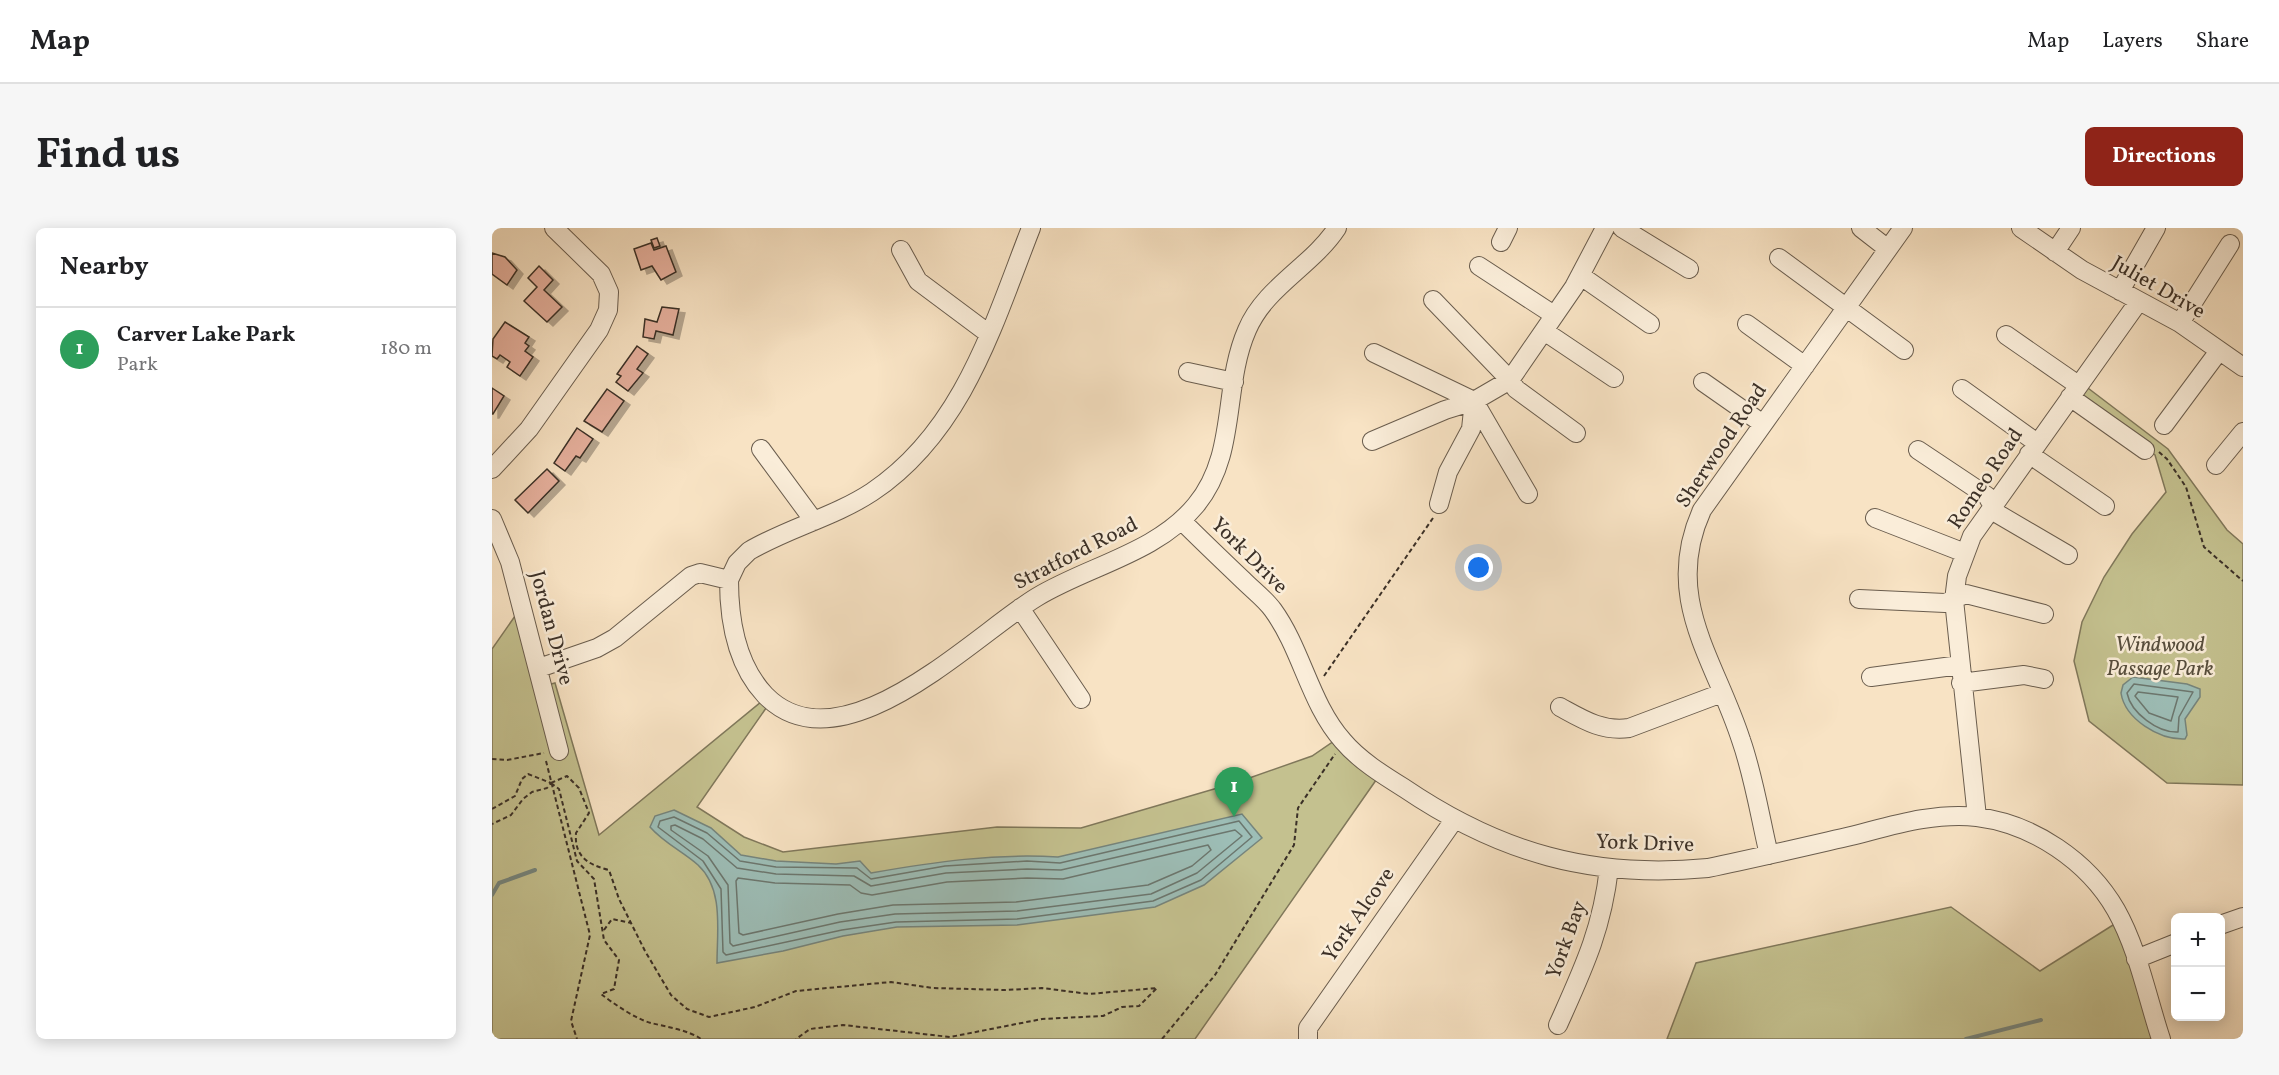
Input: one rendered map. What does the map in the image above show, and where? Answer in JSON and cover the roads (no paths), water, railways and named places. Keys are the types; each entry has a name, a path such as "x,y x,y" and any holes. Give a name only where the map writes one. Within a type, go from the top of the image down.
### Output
{"street":[{"path":"492,469 529,429 599,330 608,310 609,292 601,273 554,228"},
{"path":"539,668 597,648 615,638 691,576 700,573 729,580 749,551 814,522 871,492 919,451 955,406 989,334 1031,228"},
{"name":"Stratford Road","path":"729,580 733,630 742,659 755,683 771,700 803,716 845,714 899,696 1020,608 1065,582 1165,534 1182,521 1208,490 1217,471 1225,446 1240,345 1257,310 1313,258 1337,228"},
{"path":"1372,441 1445,410 1474,401 1510,380 1581,276 1605,228"},
{"path":"1622,228 1689,269"},
{"path":"1861,228 1888,249"},
{"name":"Sherwood Road","path":"1769,855 1747,758 1694,625 1687,576 1692,532 1702,510 1903,228"},
{"name":"Juliet Drive","path":"2021,228 2055,252 2120,291 2180,323 2219,351 2241,362"},
{"path":"2055,252 2071,228"},
{"path":"2120,291 2156,228"},
{"path":"2180,323 2230,244"},
{"path":"901,250 918,281 989,334"},
{"path":"1779,258 1904,350"},
{"path":"1479,266 1554,315"},
{"path":"1581,276 1650,324"},
{"path":"1433,300 1516,389 1576,433"},
{"name":"Romeo Road","path":"1977,817 1960,674 1954,600 1957,576 1972,536 2139,301"},
{"path":"1748,324 1804,366"},
{"path":"1544,331 1614,378"},
{"path":"2006,335 2149,449"},
{"path":"2164,425 2219,351"},
{"path":"1374,353 1474,401 1528,494"},
{"path":"1188,372 1234,382"},
{"path":"1703,382 1763,424"},
{"path":"1962,389 2105,506"},
{"path":"1439,504 1448,472 1471,429 1474,401"},
{"path":"2216,465 2243,432"},
{"path":"761,449 814,522"},
{"path":"1918,450 1987,496 1998,514 2068,555"},
{"path":"1875,518 1965,553"},
{"name":"Jordan Drive","path":"492,519 510,562 539,668 552,752"},
{"name":"York Drive","path":"1182,521 1272,608 1293,643 1327,720 1343,742 1381,773 1454,820 1486,837 1522,850 1565,861 1609,868 1678,871 1708,868 1918,820 1977,817 2020,829 2042,838 2084,868 2102,888 2117,911 2136,959 2161,1039"},
{"path":"1859,599 1945,603 1966,594 2044,614"},
{"path":"1020,608 1081,699"},
{"path":"1871,677 1960,674 2024,675 2044,679"},
{"path":"1560,707 1598,726 1616,730 1629,728 1722,693"},
{"name":"York Alcove","path":"1308,1039 1308,1028 1454,820"},
{"name":"York Bay","path":"1558,1025 1593,950 1606,902 1609,868"},
{"path":"2225,923 2243,917"},
{"path":"2136,959 2171,945"}],"water":[{"path":"2133,677 2187,684 2200,689 2200,697 2185,719 2187,735 2185,739 2154,732 2129,711 2121,693 2123,685"},
{"path":"674,810 711,828 741,855 776,861 836,864 860,861 871,873 965,859 1011,856 1058,857 1242,814 1262,838 1204,885 1155,907 1017,925 897,927 717,963 718,924 712,886 698,865 650,827 655,816"}],"waterway":[{"path":"492,895 499,883 535,870"},
{"path":"1966,1039 2041,1020"}],"place":[{"name":"Carver Lake Park","path":"1234,817"}],"park label":[{"name":"Windwood Passage Park","path":"2160,657"}]}
